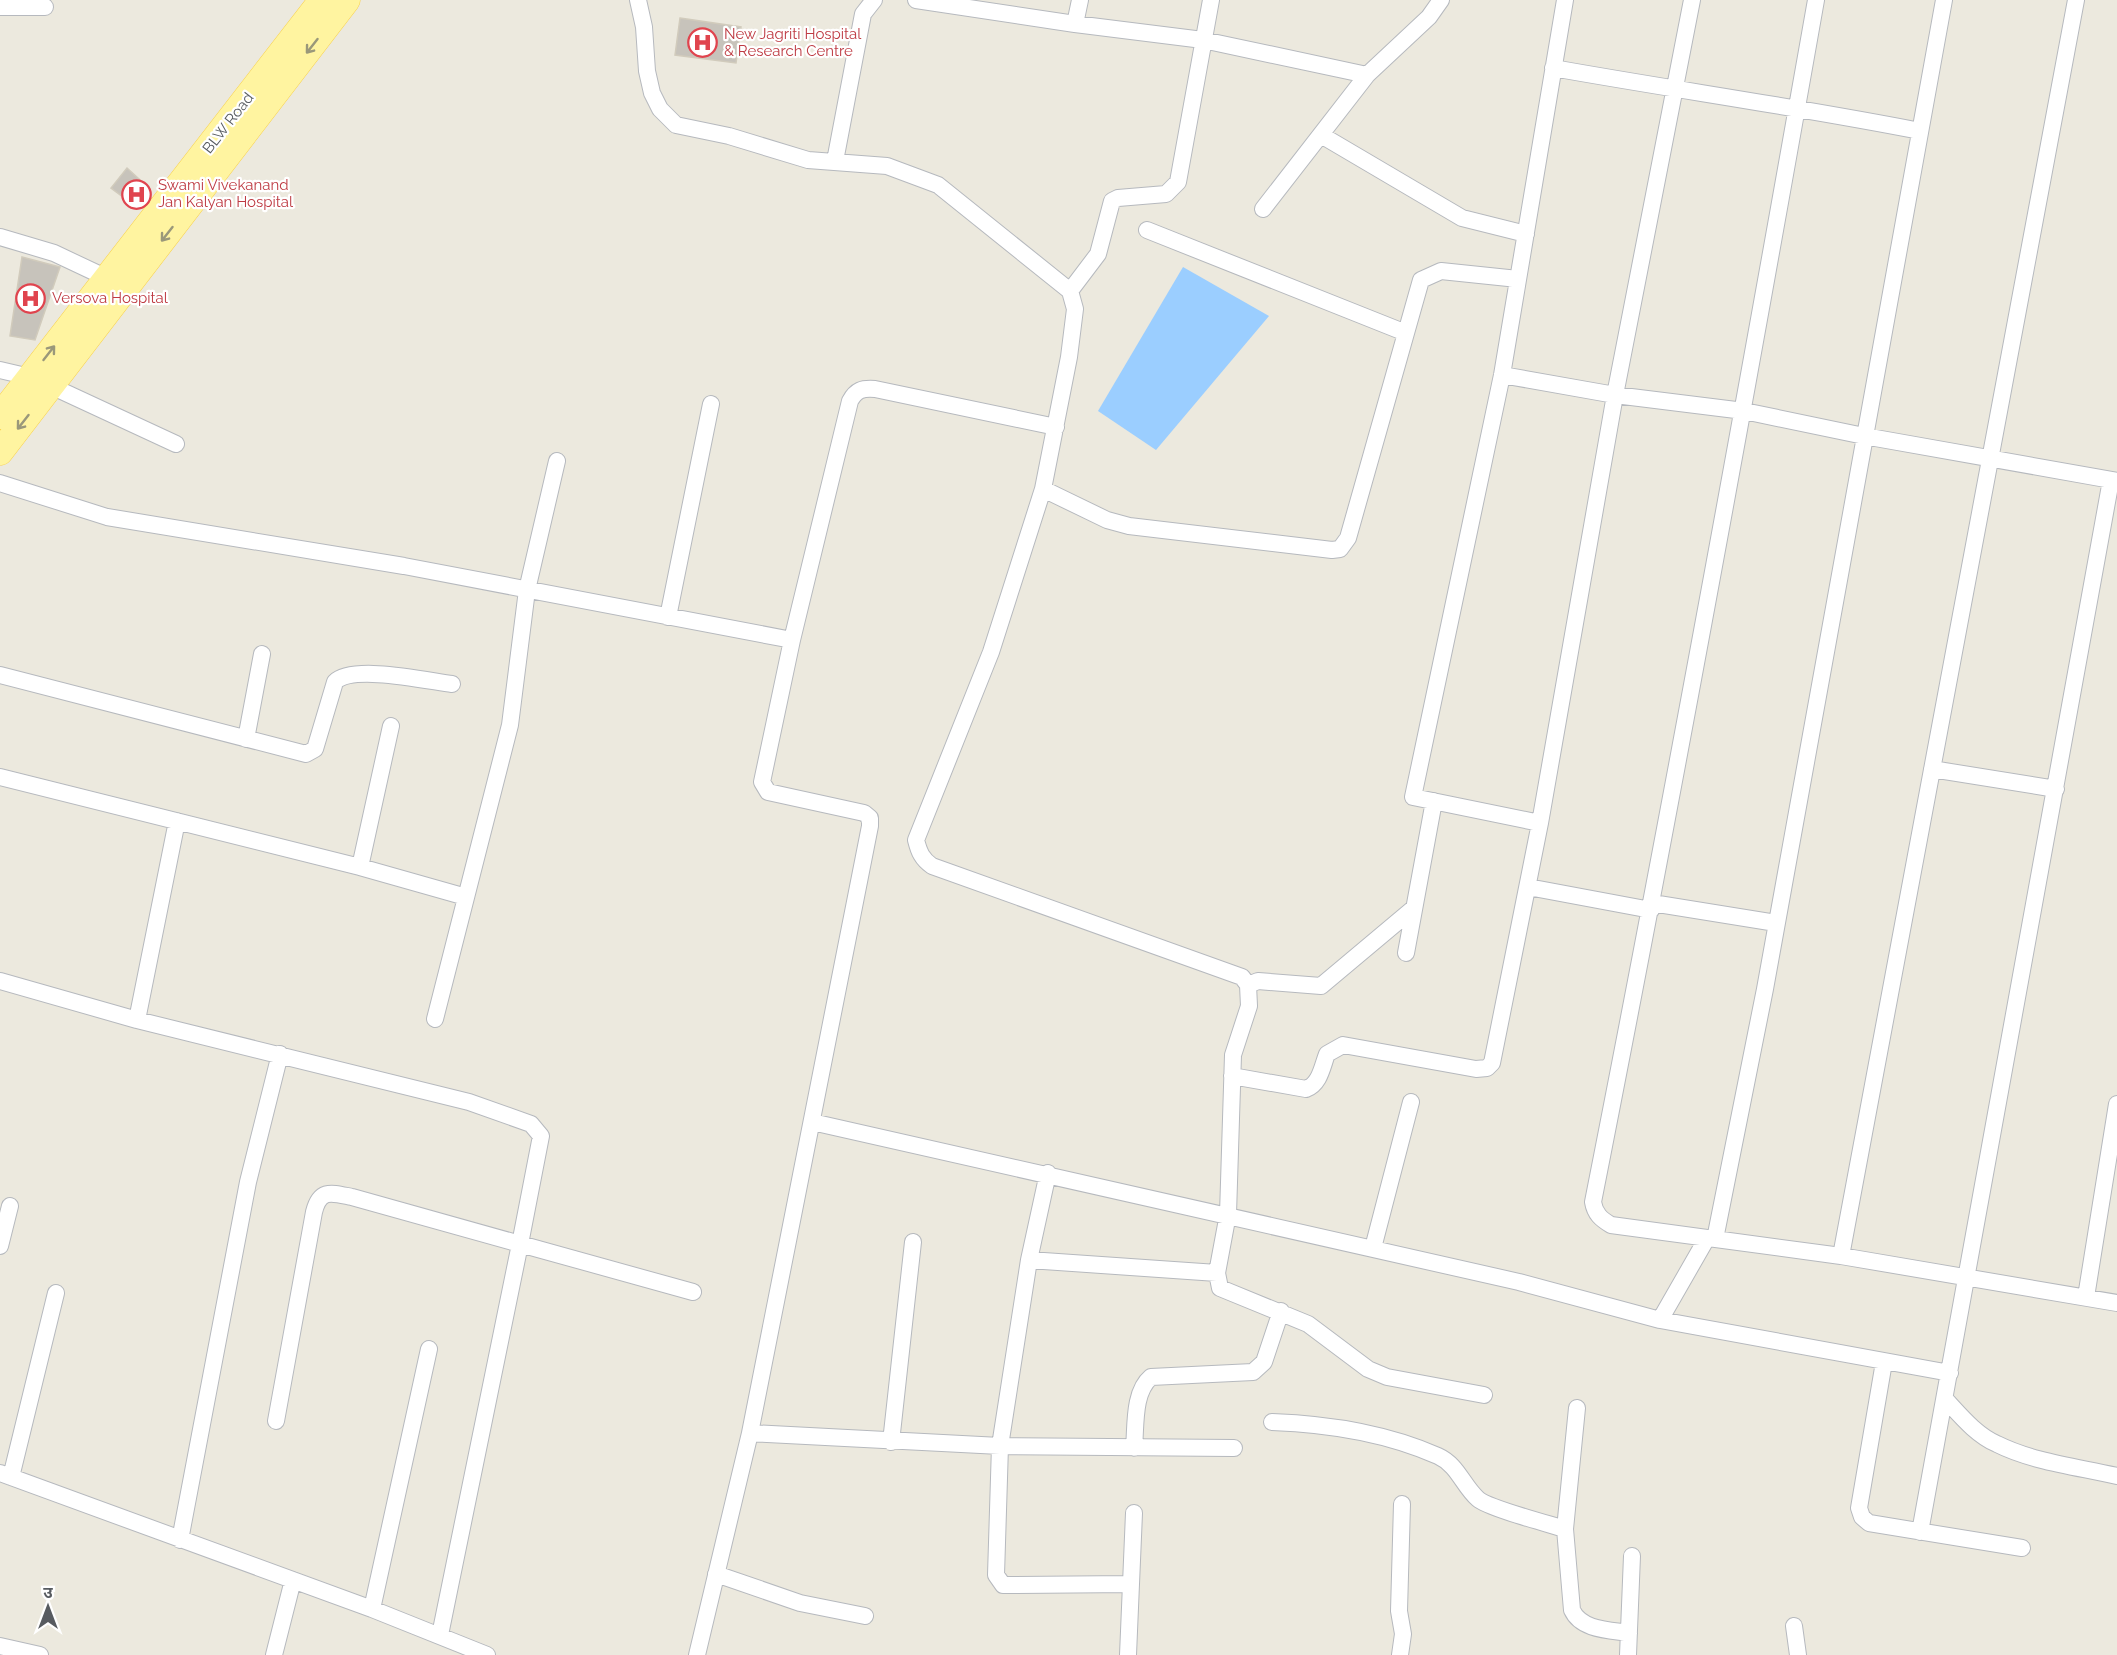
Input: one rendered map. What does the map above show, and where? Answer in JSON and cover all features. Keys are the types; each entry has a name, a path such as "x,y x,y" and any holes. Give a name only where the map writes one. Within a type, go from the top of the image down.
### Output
{"main road":[{"name":"BLW Road","path":"0,416 41,381 107,278 322,0"},
{"path":"0,452 41,381 347,0"}],"street":[{"path":"638,0 644,27 647,71 652,93 668,119 676,125 729,136 808,160 887,166 938,185 1070,291 1075,309 1056,427 1043,489 991,652 916,840 918,851 932,866 1242,977 1248,985 1249,1006 1233,1055 1228,1214 1217,1283 1226,1292 1308,1323 1368,1369 1387,1377 1484,1395"},
{"path":"835,161 863,14 874,0"},
{"path":"916,0 1075,24 1203,40 1366,75"},
{"path":"1075,24 1080,0"},
{"path":"1070,291 1098,254 1112,201 1118,198 1166,194 1178,182 1211,0"},
{"path":"1263,209 1366,75 1429,17 1441,0"},
{"path":"1540,823 1413,797 1502,375 1565,0"},
{"path":"1233,1076 1306,1089 1314,1086 1318,1080 1327,1054 1342,1045 1476,1069 1487,1068 1496,1053 1540,823 1615,395 1692,0"},
{"path":"1816,0 1744,411 1652,906 1593,1202 1594,1210 1611,1225 1968,1275 2117,1303"},
{"path":"1660,1320 1711,1238 1776,923 1944,0"},
{"path":"1841,1256 2076,0"},
{"path":"0,7 45,7"},
{"path":"1553,68 1674,90 1797,107 1920,131"},
{"path":"1321,135 1462,218 1526,234"},
{"path":"1147,230 1406,333"},
{"path":"0,237 54,253 107,278"},
{"path":"1043,489 1107,520 1129,526 1332,550 1340,549 1348,538 1421,280 1441,271 1518,279"},
{"path":"0,370 41,381 176,444"},
{"path":"1502,375 1615,395 1744,411 1864,436 2114,481 1920,1532"},
{"path":"697,1655 750,1433 870,818 864,813 778,794 764,788 763,774 792,640 850,401 855,393 864,388 875,388 1056,427"},
{"path":"668,617 711,404"},
{"path":"435,1019 510,725 527,590 557,461"},
{"path":"0,483 107,517 404,566 792,640"},
{"path":"246,739 262,654"},
{"path":"0,675 301,753 315,749 335,682 343,675 386,675 452,684"},
{"path":"360,867 391,726"},
{"path":"1932,769 2056,789"},
{"path":"0,777 360,867 466,897"},
{"path":"1406,952 1434,801"},
{"path":"137,1020 177,821"},
{"path":"1528,887 1776,923"},
{"path":"1248,985 1258,981 1321,986 1414,908"},
{"path":"0,981 137,1020 469,1102 531,1124 541,1136 440,1635"},
{"path":"180,1540 248,1182 280,1054"},
{"path":"1373,1248 1412,1102"},
{"path":"2086,1297 2117,1104"},
{"path":"812,1122 1228,1214 1519,1282 1660,1320 1950,1374"},
{"path":"1048,1173 1029,1260 1000,1446 998,1581 1003,1585 1131,1584"},
{"path":"276,1421 314,1212 317,1200 323,1195 333,1193 352,1197 693,1292"},
{"path":"0,1246 10,1206"},
{"path":"891,1442 913,1242"},
{"path":"1029,1260 1217,1273"},
{"path":"56,1293 5,1475 372,1609 440,1635 469,1651 487,1655"},
{"path":"1134,1448 1140,1393 1144,1383 1151,1377 1253,1372 1264,1362 1281,1311"},
{"path":"372,1609 429,1349"},
{"path":"1884,1362 1859,1508 1862,1518 1869,1523 2022,1548"},
{"path":"1945,1399 1976,1430 1995,1444 2019,1453 2117,1476"},
{"path":"1577,1408 1565,1529 1572,1610 1576,1619 1583,1624 1629,1634"},
{"path":"1272,1422 1315,1424 1373,1434 1439,1456 1451,1464 1479,1500 1565,1529"},
{"path":"750,1433 1000,1446 1234,1448"},
{"path":"1400,1655 1403,1634 1399,1611 1402,1504"},
{"path":"1128,1655 1134,1513"},
{"path":"1628,1655 1632,1556"},
{"path":"716,1574 800,1603 865,1616"},
{"path":"274,1655 293,1580"},
{"path":"1794,1626 1798,1655"},
{"path":"0,1646 40,1655"}],"water":[{"path":"1183,267 1269,316 1156,450 1098,411"}],"building":[{"path":"680,18 741,27 736,63 675,55"},
{"path":"127,168 149,188 135,206 111,188"},
{"path":"22,257 60,267 35,340 10,336"}],"place":[{"name":"New Jagriti Hospital & Research Centre","path":"703,43"},
{"name":"Swami Vivekanand Jan Kalyan Hospital","path":"137,194"},
{"name":"Versova Hospital","path":"31,298"}]}
